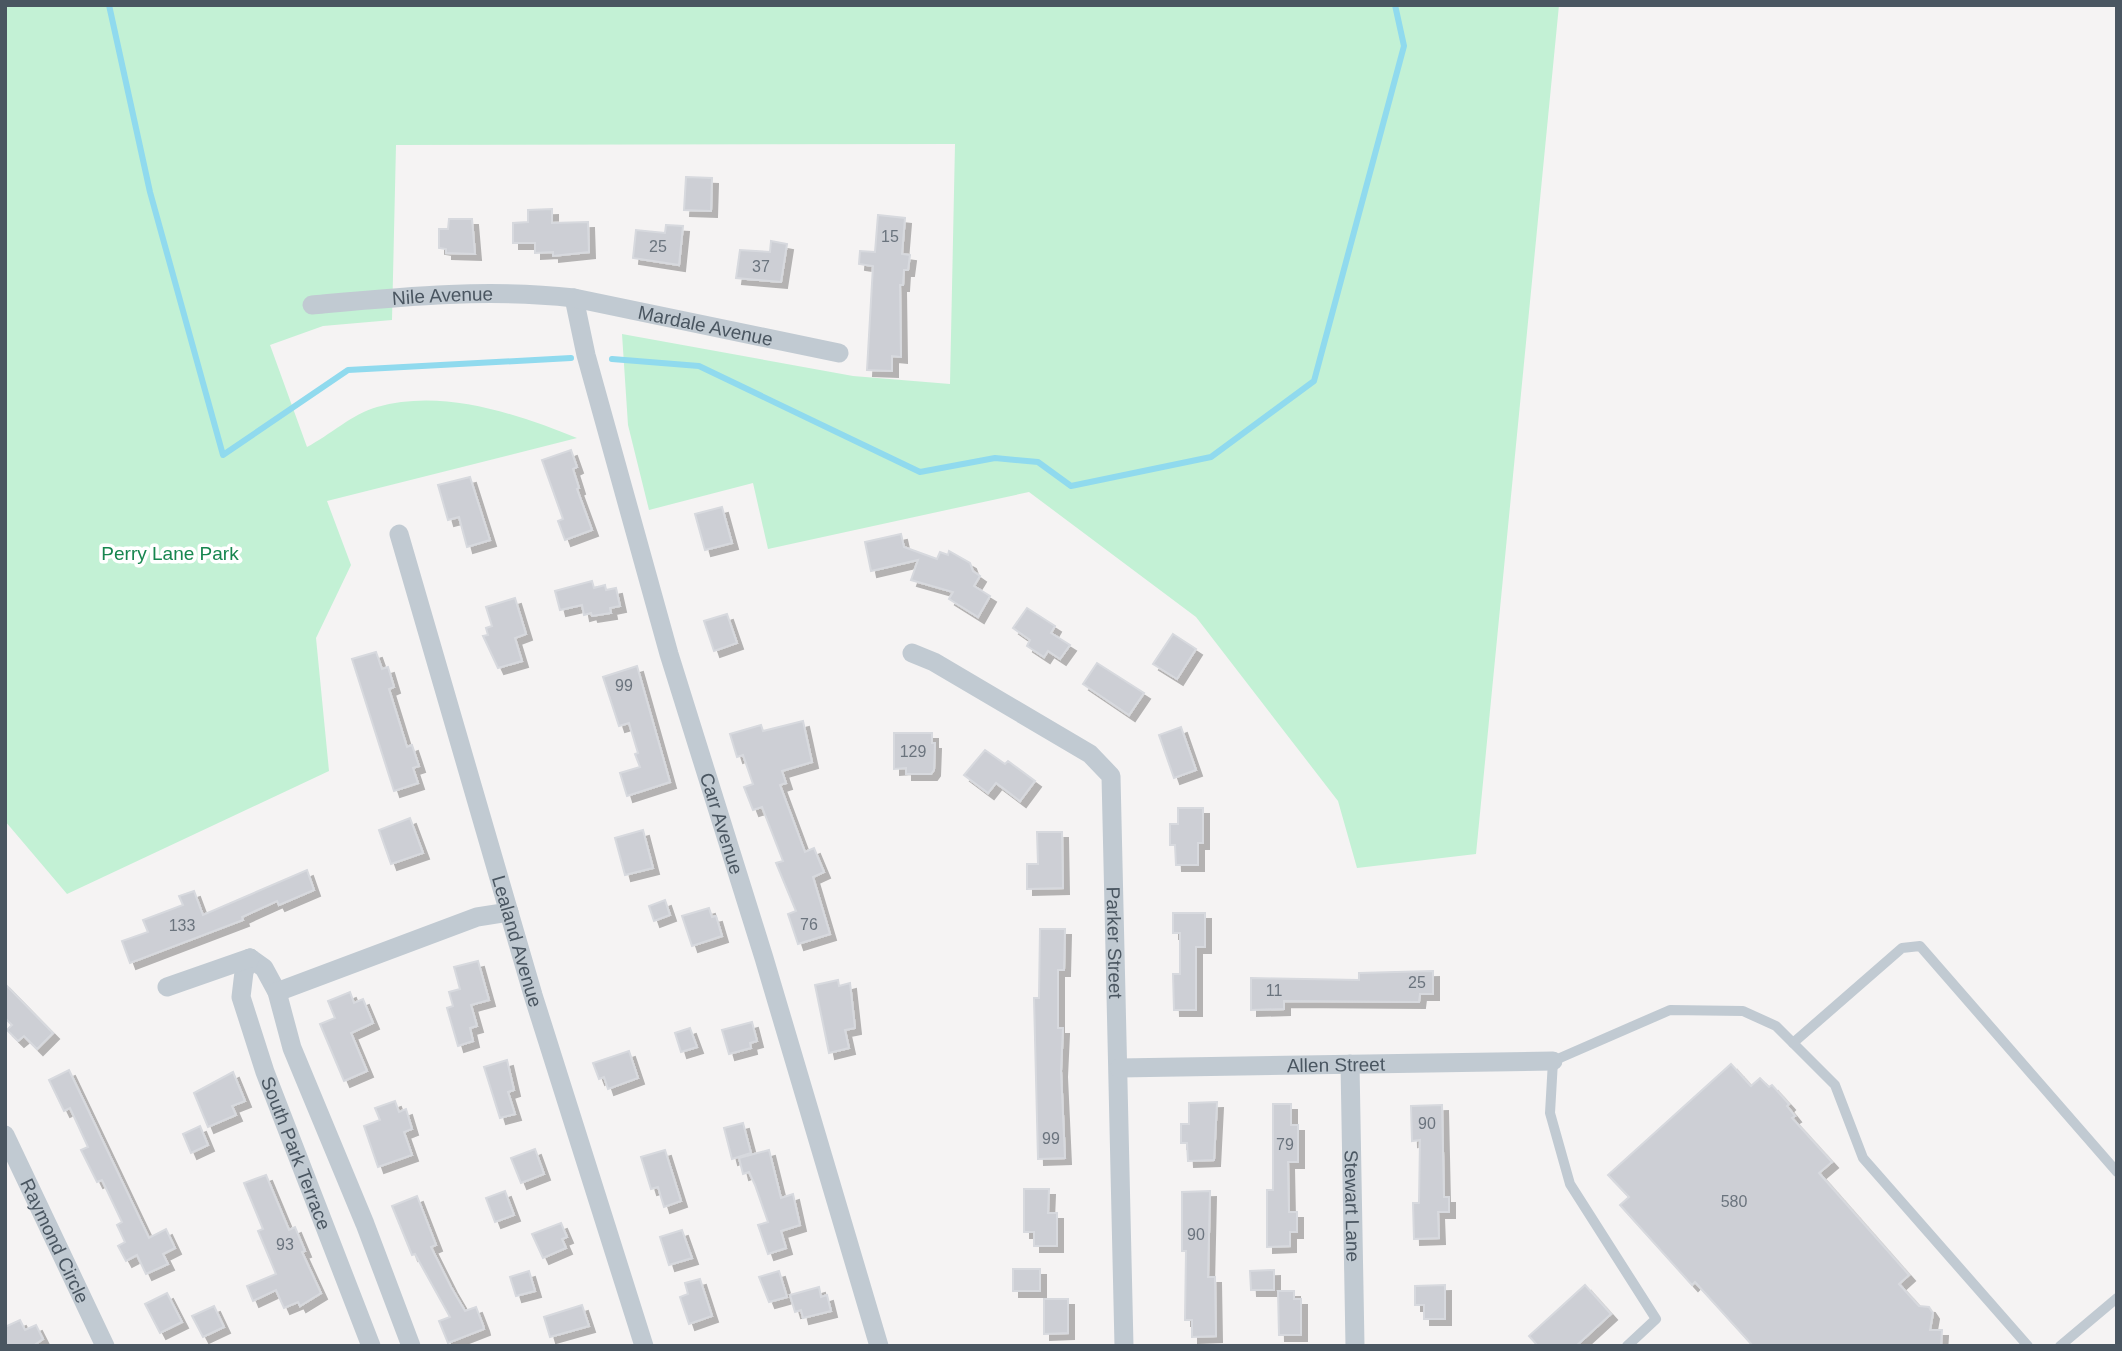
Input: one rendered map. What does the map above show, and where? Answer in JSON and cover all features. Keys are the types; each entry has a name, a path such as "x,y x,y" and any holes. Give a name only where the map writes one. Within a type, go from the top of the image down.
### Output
{"street":[{"name":"Nile Avenue","path":"312,305 428,295 541,294 573,298"},
{"name":"Mardale Avenue","path":"573,298 839,353"},
{"name":"Carr Avenue","path":"573,298 586,355 669,654 764,958 879,1346"},
{"name":"Lealand Avenue","path":"399,534 509,912 644,1346"},
{"name":"Parker Street","path":"912,653 934,662 1079,747 1111,776 1124,1346"},
{"path":"277,992 477,918 509,912"},
{"path":"167,987 250,958"},
{"name":"South Park Terrace","path":"371,1346 265,1072 241,997 244,972 250,958 264,968 277,992 292,1048 365,1224 411,1346"},
{"name":"Allen Street","path":"1119,1068 1553,1061"},
{"name":"Stewart Lane","path":"1350,1064 1355,1346"},
{"name":"Raymond Circle","path":"5,1135 105,1346"}],"lane":[{"path":"1793,1043 1902,948 1920,946 2117,1172"},
{"path":"1627,1346 1656,1319 1570,1184 1550,1113 1553,1061 1670,1010 1743,1011 1776,1026 1835,1085 1863,1158 2028,1346"},
{"path":"2060,1346 2117,1298"}],"green space":[{"name":"Perry Lane Park","path":"5,5 1559,5 1476,854 1357,868 1338,801 1196,617 1029,492 768,549 753,483 649,510 628,425 622,334 853,376 950,384 955,144 396,145 392,320 323,326 270,345 307,447 368,410 402,402 428,400 479,406 530,420 577,438 327,501 351,565 316,638 329,771 67,894 5,821"}],"building":[{"path":"686,177 712,178 711,211 684,210"},
{"path":"552,209 552,223 588,222 589,252 553,256 553,252 535,253 535,243 513,243 513,223 528,222 528,210"},
{"path":"878,215 905,218 902,254 910,255 908,270 904,270 903,285 900,285 901,357 892,356 892,371 867,370 873,266 859,264 860,251 875,252"},
{"path":"449,219 472,219 475,254 446,253 446,249 439,248 439,229 448,229"},
{"path":"666,225 683,226 679,265 633,258 636,230 665,233"},
{"path":"771,241 787,244 781,282 736,278 740,250 770,252"},
{"path":"571,450 577,467 573,469 579,488 577,489 592,530 565,540 558,521 563,519 542,460"},
{"path":"470,477 490,540 467,547 459,517 448,520 438,485"},
{"path":"722,507 732,543 705,550 695,514"},
{"path":"901,534 904,547 937,559 940,552 948,555 949,551 970,563 973,571 980,576 974,586 990,596 978,617 949,599 953,592 911,580 918,560 871,571 865,542"},
{"path":"592,581 594,588 605,585 606,590 616,588 620,606 610,608 611,613 592,616 591,613 584,615 582,605 560,610 555,591"},
{"path":"515,598 526,634 515,638 522,661 498,668 483,636 488,635 486,628 492,626 486,607"},
{"path":"1027,608 1055,626 1051,633 1070,645 1060,659 1048,651 1044,657 1027,646 1030,640 1013,628"},
{"path":"727,614 737,643 714,651 704,621"},
{"path":"1173,634 1196,649 1177,679 1153,664"},
{"path":"376,652 382,669 388,667 394,687 389,689 407,747 412,745 419,766 413,768 418,783 394,791 352,659"},
{"path":"1097,663 1144,693 1129,715 1083,684"},
{"path":"637,666 670,782 627,796 620,773 640,767 635,754 638,753 629,723 619,726 603,677"},
{"path":"803,721 812,762 782,771 786,783 780,785 805,852 814,848 824,872 813,877 830,934 798,944 788,914 796,911 776,863 783,861 762,807 753,810 744,787 753,784 743,755 737,757 730,734 761,725 763,731"},
{"path":"1181,727 1196,770 1174,778 1159,735"},
{"path":"894,733 932,733 932,743 935,743 934,770 931,774 906,774 906,768 894,769"},
{"path":"985,750 1005,764 1008,761 1035,781 1020,801 996,783 988,793 964,775"},
{"path":"1178,808 1203,808 1203,843 1198,843 1198,865 1176,865 1175,845 1170,845 1170,824 1178,824"},
{"path":"410,818 423,853 391,864 379,830"},
{"path":"643,830 653,868 625,875 615,838"},
{"path":"1037,832 1062,832 1063,888 1027,889 1027,864 1038,864"},
{"path":"307,870 314,890 279,905 277,901 242,917 243,920 130,963 122,941 148,932 143,920 183,905 179,896 194,891 203,915"},
{"path":"665,900 670,915 654,921 649,906"},
{"path":"709,908 712,917 716,916 722,936 692,946 682,916"},
{"path":"1173,913 1205,913 1205,947 1196,947 1196,1010 1174,1010 1173,974 1180,974 1180,933 1173,933"},
{"path":"1040,929 1065,929 1064,970 1058,970 1058,1028 1063,1028 1061,1071 1065,1158 1038,1159 1034,998 1039,998"},
{"path":"478,961 489,1000 471,1005 477,1026 470,1028 473,1041 458,1046 447,1008 453,1006 449,992 460,989 454,967"},
{"path":"1433,971 1433,994 1420,994 1419,1002 1284,1001 1284,1009 1251,1010 1251,978 1359,980 1359,973"},
{"path":"838,980 839,986 850,983 855,1028 845,1030 849,1048 829,1053 815,985"},
{"path":"5,984 53,1033 37,1049 24,1036 18,1041 7,1030 12,1025 5,1018"},
{"path":"350,992 354,1003 363,999 373,1023 351,1033 367,1071 344,1081 320,1024 335,1018 328,1001"},
{"path":"752,1022 757,1041 750,1043 751,1048 729,1054 722,1030"},
{"path":"690,1028 697,1047 681,1052 675,1033"},
{"path":"629,1051 638,1078 608,1089 604,1077 599,1079 593,1063"},
{"path":"507,1060 514,1090 508,1092 515,1114 500,1118 484,1067"},
{"path":"1731,1064 1751,1086 1760,1078 1769,1087 1772,1085 1789,1104 1787,1106 1795,1116 1792,1118 1832,1162 1819,1173 1909,1275 1899,1284 1919,1306 1929,1307 1933,1313 1930,1330 1942,1330 1941,1346 1753,1346 1695,1282 1692,1285 1620,1205 1629,1197 1608,1175"},
{"path":"69,1070 149,1238 166,1229 175,1248 163,1254 168,1264 146,1274 137,1255 126,1261 118,1246 125,1242 117,1225 122,1222 102,1180 97,1182 81,1150 88,1147 70,1108 64,1111 49,1080"},
{"path":"233,1072 245,1101 232,1106 236,1115 208,1127 194,1093"},
{"path":"395,1101 399,1112 406,1109 412,1129 404,1132 412,1155 378,1167 364,1126 380,1120 375,1108"},
{"path":"1217,1102 1214,1160 1188,1161 1187,1143 1181,1143 1181,1124 1189,1124 1189,1103"},
{"path":"1273,1104 1291,1104 1291,1125 1298,1125 1298,1162 1288,1162 1289,1212 1297,1212 1297,1232 1290,1232 1290,1246 1267,1247 1267,1190 1273,1190"},
{"path":"1442,1105 1444,1197 1449,1197 1449,1212 1438,1212 1439,1238 1414,1239 1413,1203 1419,1203 1420,1140 1412,1141 1411,1106"},
{"path":"743,1123 751,1153 732,1159 724,1128"},
{"path":"200,1126 208,1145 191,1153 183,1134"},
{"path":"535,1149 544,1174 521,1183 511,1158"},
{"path":"665,1150 681,1201 664,1207 658,1187 651,1189 641,1157"},
{"path":"769,1150 781,1198 793,1194 800,1225 781,1231 786,1248 768,1254 758,1225 768,1222 755,1185 749,1172 743,1174 739,1158"},
{"path":"266,1175 289,1230 295,1227 305,1251 302,1252 321,1293 300,1306 298,1302 284,1308 276,1290 253,1301 247,1286 276,1274 258,1231 263,1229 244,1183"},
{"path":"1024,1189 1049,1189 1048,1213 1057,1213 1057,1246 1034,1246 1034,1232 1024,1232"},
{"path":"505,1191 514,1215 495,1222 486,1198"},
{"path":"1210,1191 1208,1277 1215,1277 1216,1336 1192,1337 1192,1320 1185,1320 1186,1251 1182,1251 1182,1192"},
{"path":"417,1196 436,1245 431,1247 451,1287 465,1311 476,1307 484,1329 448,1343 439,1321 450,1317 415,1254 412,1255 392,1206"},
{"path":"561,1223 567,1237 562,1239 566,1248 543,1258 532,1234"},
{"path":"682,1230 692,1258 669,1265 660,1237"},
{"path":"1013,1269 1040,1269 1040,1291 1013,1291"},
{"path":"1274,1270 1274,1290 1251,1290 1250,1271"},
{"path":"529,1271 535,1291 516,1296 510,1277"},
{"path":"779,1271 787,1297 769,1302 759,1277"},
{"path":"700,1279 712,1316 689,1324 680,1297 688,1294 685,1283"},
{"path":"1445,1285 1445,1319 1424,1319 1424,1305 1415,1305 1415,1286"},
{"path":"1585,1285 1611,1314 1576,1346 1538,1346 1529,1336"},
{"path":"819,1287 821,1297 827,1295 831,1311 803,1318 801,1310 795,1312 790,1295"},
{"path":"1278,1291 1294,1291 1294,1299 1301,1299 1301,1335 1279,1335"},
{"path":"167,1293 182,1322 160,1333 145,1304"},
{"path":"1044,1299 1068,1299 1068,1333 1044,1334"},
{"path":"582,1305 589,1326 550,1337 544,1317"},
{"path":"214,1306 224,1327 203,1337 192,1316"},
{"path":"20,1320 25,1330 36,1325 43,1339 33,1346 5,1346 5,1327"}],"waterway":[{"path":"109,5 150,192 223,455 348,370 571,358"},
{"path":"612,359 699,366 920,472 995,458 1038,462 1071,486 1211,457 1314,381 1404,46 1395,5"}]}
